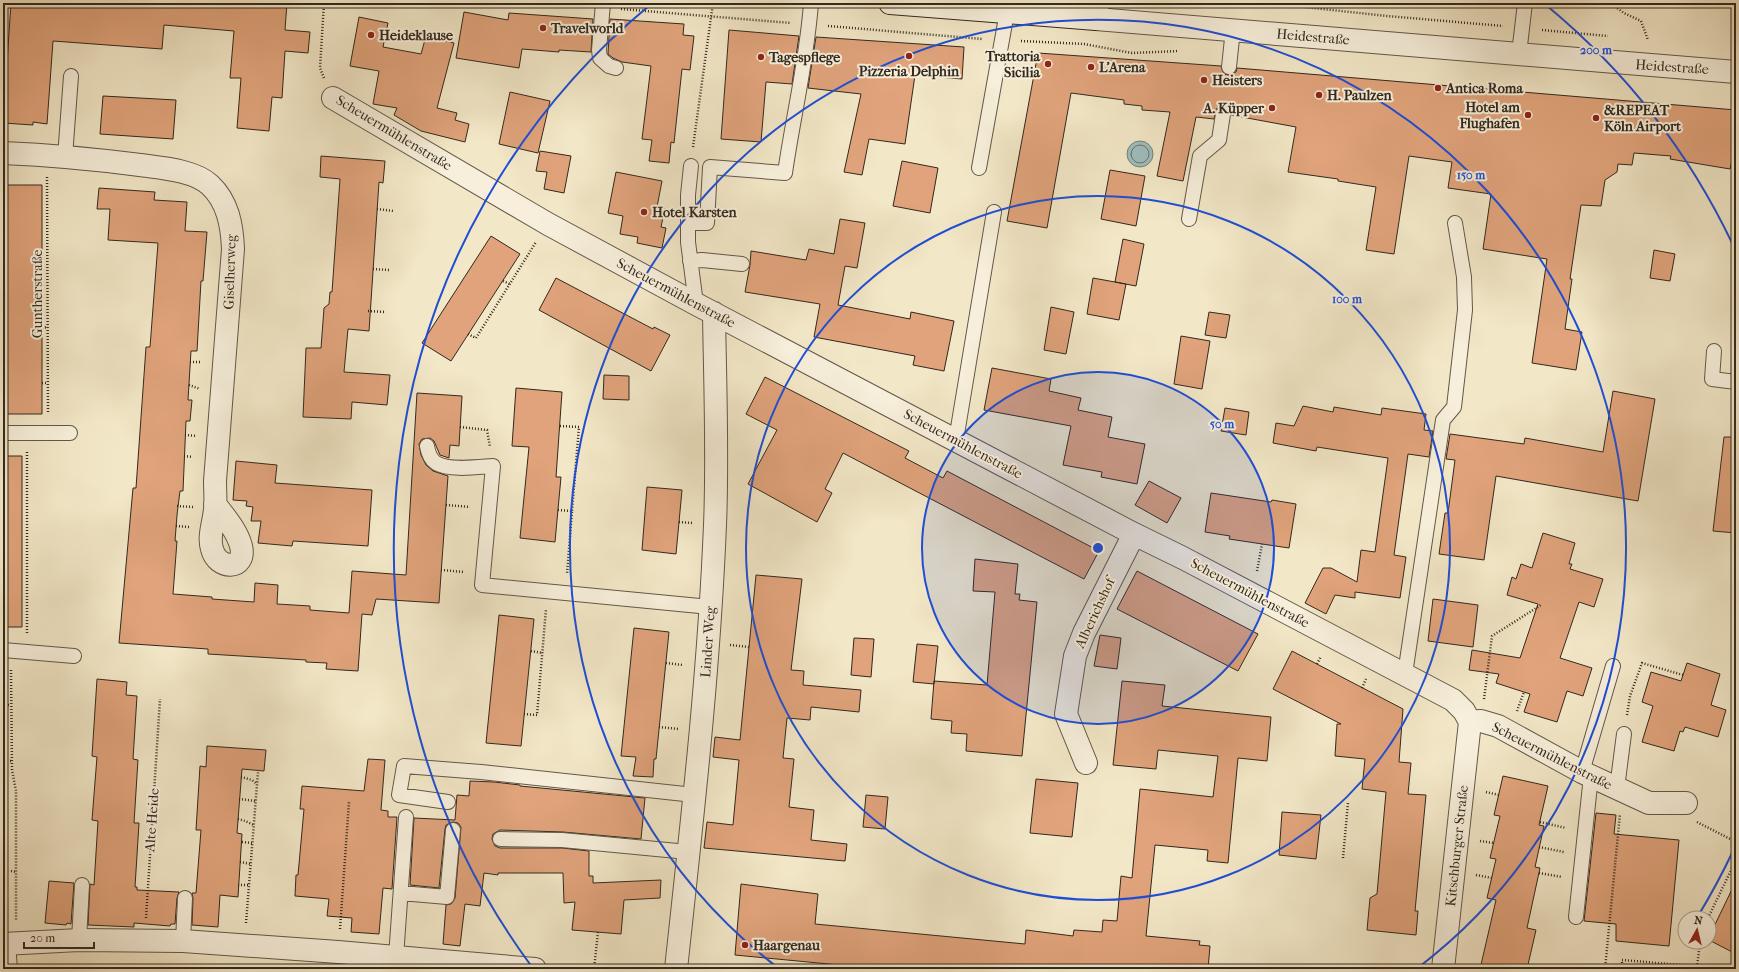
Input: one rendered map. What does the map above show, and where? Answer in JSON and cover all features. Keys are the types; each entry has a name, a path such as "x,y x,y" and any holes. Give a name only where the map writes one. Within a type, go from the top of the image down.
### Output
{"street":[{"name":"Heidestraße","path":"890,3 1007,12 1097,11 1232,29 1736,72"},
{"name":"Scheuermühlenstraße","path":"333,98 548,224 705,309 1453,700 1475,722 1498,726 1586,774 1649,803 1686,803"},
{"name":"Giselherweg","path":"3,153 56,156 162,169 191,175 209,184 229,213 233,249 215,481 215,504"},
{"name":"Linder Weg","path":"676,969 701,731 710,607 716,470 705,309"},
{"name":"Alberichshof","path":"1086,763 1066,714 1075,656 1084,633 1134,534"},
{"name":"Kitschburger Straße","path":"1443,969 1475,722"},
{"path":"9,944 79,940 183,941 338,952 364,962 396,957 535,969"}],"lane":[{"path":"688,223 707,223 710,167 785,174 809,24 810,3"},
{"path":"1519,54 1525,3"},
{"path":"602,5 599,50 600,58 609,66 616,68"},
{"path":"979,168 1007,12"},
{"path":"1229,67 1232,29"},
{"path":"56,156 71,76"},
{"path":"1189,219 1200,156 1219,140 1223,114"},
{"name":"Linder Weg","path":"691,166 688,195 690,261 705,309"},
{"path":"956,440 994,212"},
{"path":"1405,674 1443,420 1454,407 1465,310 1464,277 1455,223"},
{"path":"690,261 702,260 742,264"},
{"path":"1714,351 1712,379 1736,382"},
{"path":"3,433 70,433"},
{"path":"427,446 431,458 442,466 466,468 493,466 482,584 710,607"},
{"path":"7,651 74,656"},
{"path":"1576,918 1585,832 1586,774 1613,666"},
{"path":"1620,789 1624,734"},
{"path":"448,802 399,795 404,766 481,772 694,795"},
{"path":"396,957 406,817"},
{"path":"401,894 447,897 453,830"},
{"path":"500,839 562,840 688,852"},
{"path":"79,940 82,885"},
{"path":"183,941 185,898"},
{"path":"9,944 10,969"}],"path":[{"name":"Scheuermühlenstraße","path":"324,3 320,68 333,98"},
{"path":"554,3 602,5 712,17 1002,40 1084,44 1132,52 1182,50"},
{"path":"691,166 713,3"},
{"path":"1610,3 1624,13 1641,21 1648,40"},
{"name":"Guntherstraße","path":"48,433 47,215 56,156"},
{"path":"377,210 394,211"},
{"path":"42,215 47,215"},
{"path":"468,334 476,338 548,224"},
{"path":"373,269 389,270"},
{"path":"42,272 47,272"},
{"path":"503,281 510,284"},
{"path":"368,311 386,312"},
{"path":"42,328 48,327"},
{"path":"42,383 48,383"},
{"path":"560,426 579,427 565,593"},
{"path":"460,427 488,430 493,466"},
{"path":"27,433 27,652"},
{"path":"22,488 27,488"},
{"path":"446,505 489,509"},
{"path":"558,510 572,511"},
{"path":"22,542 27,543"},
{"path":"441,570 482,573"},
{"path":"524,714 537,715 548,591"},
{"path":"22,597 27,597"},
{"path":"1475,722 1492,636 1541,605"},
{"path":"7,651 11,705 11,761 16,791 16,872 9,944"},
{"path":"531,651 542,653"},
{"path":"1624,734 1630,696 1642,663 1683,675"},
{"name":"Alte Heide","path":"144,940 160,700"},
{"path":"4,704 11,705"},
{"path":"4,761 11,761"},
{"path":"244,946 258,772"},
{"path":"241,776 252,780 257,784"},
{"path":"1605,969 1620,789"},
{"path":"239,799 256,801"},
{"path":"338,952 349,802"},
{"path":"1343,858 1348,803"},
{"path":"1686,803 1691,820 1736,842"},
{"path":"11,816 16,816"},
{"path":"238,819 254,825"},
{"path":"1540,822 1585,832"},
{"path":"242,842 252,843"},
{"path":"1539,847 1582,856"},
{"path":"1712,910 1736,860"},
{"path":"240,862 251,864"},
{"path":"11,872 16,872"},
{"path":"238,884 249,885"},
{"path":"594,969 598,932"},
{"path":"1697,966 1699,950"},
{"path":"1622,969 1622,960 1728,969"}],"water":[{"path":"1140,141 1149,145 1153,154 1149,163 1140,167 1131,163 1127,154 1131,145"}],"building":[{"path":"11,3 161,3 182,5 182,3 287,3 285,30 310,32 308,53 285,51 282,98 272,97 269,131 237,128 241,78 230,78 234,31 164,25 162,49 53,41 47,124 33,122 33,125 3,123"},
{"path":"464,12 508,20 509,13 593,19 591,52 559,50 559,52 522,49 519,68 456,58"},
{"path":"359,17 388,23 383,47 421,54 426,36 454,43 437,108 457,113 455,120 469,124 465,142 421,131 394,115 397,108 373,104 379,71 350,66"},
{"path":"610,19 684,24 683,35 694,36 690,70 682,69 674,143 671,142 669,163 649,161 652,140 642,139 651,66 622,62 608,54"},
{"path":"729,30 799,36 792,84 766,82 761,142 721,139"},
{"path":"816,37 964,47 962,79 915,75 905,144 869,139 862,175 844,172 861,94 808,88"},
{"path":"1038,53 1221,66 1224,74 1228,75 1236,72 1237,68 1736,110 1736,161 1732,160 1730,169 1670,159 1671,156 1634,153 1632,165 1618,164 1617,172 1605,180 1601,206 1581,205 1570,279 1572,279 1565,329 1582,332 1576,370 1532,363 1547,259 1483,249 1491,194 1448,188 1452,162 1409,156 1394,254 1366,250 1376,187 1338,181 1338,179 1288,172 1296,127 1231,115 1229,108 1224,106 1216,109 1214,119 1196,117 1183,181 1157,176 1170,112 1142,110 1142,106 1124,104 1124,100 1071,93 1047,228 1007,221"},
{"path":"510,92 550,101 538,153 499,144"},
{"path":"103,96 176,100 173,139 100,134"},
{"path":"540,151 571,156 564,193 544,189 547,172 536,171"},
{"path":"321,156 385,161 383,183 379,182 369,331 348,329 344,372 390,375 387,405 352,402 351,419 303,417 306,348 321,348 324,308 329,304 330,292 332,292 340,179 320,177"},
{"path":"902,161 938,168 930,213 893,206"},
{"path":"1110,170 1145,176 1136,226 1101,219"},
{"name":"Hotel Karsten","path":"616,172 662,181 657,207 665,208 661,227 666,228 662,248 637,243 638,237 620,234 623,216 608,213"},
{"path":"3,185 42,185 42,414 3,414"},
{"path":"99,188 155,192 154,200 187,202 185,231 207,232 203,281 201,281 197,351 191,351 188,400 192,400 190,421 186,421 183,491 180,491 177,515 175,541 177,541 173,594 254,602 255,583 278,585 277,604 310,606 310,610 349,613 352,571 406,575 417,393 462,396 459,446 450,445 449,458 440,455 434,441 430,438 422,439 419,444 421,455 426,465 433,471 448,476 439,603 376,599 372,615 362,614 358,671 326,669 327,663 306,662 306,660 208,654 208,649 119,643 133,488 136,488 146,347 150,347 158,243 108,240 110,209 97,209"},
{"path":"840,219 865,223 857,268 845,266 838,305 910,319 911,312 954,321 944,371 913,365 915,356 814,337 820,304 745,292 751,251 806,260 809,249 834,254"},
{"path":"491,236 520,254 451,361 422,343"},
{"path":"1123,239 1144,244 1136,286 1115,282"},
{"path":"1654,250 1675,254 1670,281 1650,278"},
{"path":"556,278 653,329 654,327 670,335 651,371 539,310"},
{"path":"1093,278 1126,284 1119,320 1087,314"},
{"path":"1051,307 1074,312 1066,354 1044,350"},
{"path":"1209,312 1230,315 1226,338 1205,335"},
{"path":"1181,336 1210,341 1202,389 1174,384"},
{"path":"992,368 1051,379 1049,391 1081,398 1078,410 1112,417 1108,437 1145,444 1137,484 1101,477 1102,472 1063,465 1071,426 984,410"},
{"path":"604,375 629,376 629,400 603,399"},
{"path":"765,377 909,451 905,458 943,478 947,471 1099,551 1084,579 843,453 825,489 832,493 817,522 748,484 777,430 746,414"},
{"path":"516,388 562,392 556,477 561,477 555,542 520,538 529,447 512,446"},
{"path":"1613,391 1655,399 1638,501 1496,476 1484,560 1439,554 1445,513 1448,513 1455,460 1446,459 1450,434 1524,444 1525,438 1603,452"},
{"path":"1303,406 1333,412 1334,407 1381,415 1382,408 1426,414 1424,430 1433,431 1429,457 1408,454 1394,555 1406,557 1400,598 1355,592 1355,598 1335,595 1326,614 1305,603 1323,568 1331,568 1357,582 1361,550 1375,552 1388,458 1317,447 1316,451 1273,443 1276,423 1294,426"},
{"path":"1225,408 1249,412 1246,435 1221,431"},
{"path":"1724,437 1736,437 1736,533 1713,531"},
{"path":"3,456 22,456 22,627 3,627"},
{"path":"236,461 277,465 275,483 372,490 368,546 293,541 292,546 258,543 261,521 251,521 253,507 246,506 247,501 233,500"},
{"path":"1149,481 1181,498 1167,523 1135,505"},
{"path":"647,487 682,490 676,554 642,550"},
{"path":"1211,493 1271,502 1272,500 1296,504 1289,548 1229,539 1230,536 1205,532"},
{"path":"1543,533 1575,543 1569,564 1572,564 1570,569 1603,579 1594,607 1579,602 1560,658 1592,668 1583,696 1567,691 1557,722 1524,712 1530,694 1496,683 1499,674 1469,670 1472,650 1520,658 1538,604 1507,595 1512,577 1516,579 1521,564 1532,568"},
{"path":"975,559 1018,564 1015,594 1020,594 1019,600 1037,602 1022,756 966,751 967,734 951,733 952,721 931,719 934,681 987,685 995,592 973,591"},
{"path":"1137,571 1258,634 1238,671 1117,609"},
{"path":"756,575 802,579 791,670 804,671 803,685 861,690 859,712 811,707 810,720 787,718 783,758 794,759 789,807 814,810 811,840 847,844 845,861 704,848 707,822 733,825 739,760 713,757 715,737 740,740"},
{"path":"1433,599 1478,605 1473,647 1428,641"},
{"path":"499,615 534,619 521,746 486,743"},
{"path":"634,628 669,632 653,777 633,776 636,757 621,756"},
{"path":"1100,635 1121,638 1117,669 1094,666"},
{"path":"854,638 874,639 871,677 851,675"},
{"path":"917,644 938,646 934,684 913,682"},
{"path":"1292,651 1403,709 1399,762 1411,763 1408,794 1426,795 1415,911 1418,911 1416,935 1367,930 1370,898 1377,894 1386,792 1362,789 1365,759 1335,756 1337,724 1341,724 1273,689"},
{"path":"1687,663 1720,674 1711,705 1726,710 1718,737 1685,727 1683,732 1680,731 1674,751 1642,742 1653,706 1642,702 1651,672 1681,681"},
{"path":"97,679 127,682 126,695 137,696 133,759 138,760 134,823 139,823 135,887 137,887 137,890 179,892 177,898 175,924 171,924 170,926 134,923 134,927 88,925 90,884 94,885 98,821 92,820 97,757 92,756"},
{"path":"1122,681 1165,685 1162,706 1271,717 1267,761 1238,758 1228,863 1207,861 1208,850 1155,845 1146,936 1200,941 1199,945 1210,946 1208,969 881,969 735,955 741,884 818,894 815,924 1025,944 1026,930 1073,936 1074,930 1102,932 1103,920 1117,921 1121,876 1132,878 1140,789 1213,797 1218,756 1158,750 1156,769 1113,765"},
{"path":"207,746 266,750 264,771 242,769 237,833 242,834 238,897 220,895 218,927 192,925 192,893 196,893 201,830 196,830 200,766 206,767"},
{"path":"368,759 385,760 381,810 388,811 388,817 397,817 392,889 383,888 379,934 351,932 352,918 327,916 329,899 295,896 304,809 300,809 302,786 364,791"},
{"path":"1503,776 1548,786 1539,825 1544,826 1535,867 1540,868 1527,928 1536,930 1527,969 1480,969 1496,900 1487,898 1496,859 1490,858 1500,816 1494,815"},
{"path":"1036,779 1078,783 1072,837 1030,833"},
{"path":"470,781 494,782 520,786 645,798 641,839 563,832 500,830 493,834 492,839 495,846 500,848 562,848 589,851 589,876 593,876 593,883 661,880 660,898 624,900 621,934 572,930 575,902 564,903 563,873 498,873 498,875 484,873 480,906 465,904 460,946 443,944 446,905 451,904 455,898 461,827 458,823 453,822 446,825 439,888 410,885 414,818 455,820 457,795 469,796"},
{"path":"866,795 888,797 885,829 863,827"},
{"path":"1282,812 1321,815 1316,859 1279,855"},
{"path":"1596,813 1616,815 1614,834 1679,840 1669,946 1616,941 1616,924 1584,921"},
{"path":"49,881 74,883 71,924 45,923"},
{"path":"1736,881 1736,954 1717,944 1717,920"}],"place":[{"name":"Travelworld","path":"543,28"},
{"name":"Heideklause","path":"371,35"},
{"name":"Pizzeria Delphin","path":"909,56"},
{"name":"Tagespflege","path":"761,57"},
{"name":"Trattoria Sicilia","path":"1048,64"},
{"name":"L'Arena","path":"1091,67"},
{"name":"Heisters","path":"1204,80"},
{"name":"Antica Roma","path":"1438,88"},
{"name":"H. Paulzen","path":"1319,95"},
{"name":"A. Küpper","path":"1272,108"},
{"name":"Hotel am Flughafen","path":"1528,115"},
{"name":"&REPEAT Köln Airport","path":"1596,118"},
{"name":"Hotel Karsten","path":"644,212"},
{"name":"Haargenau","path":"745,945"}]}
